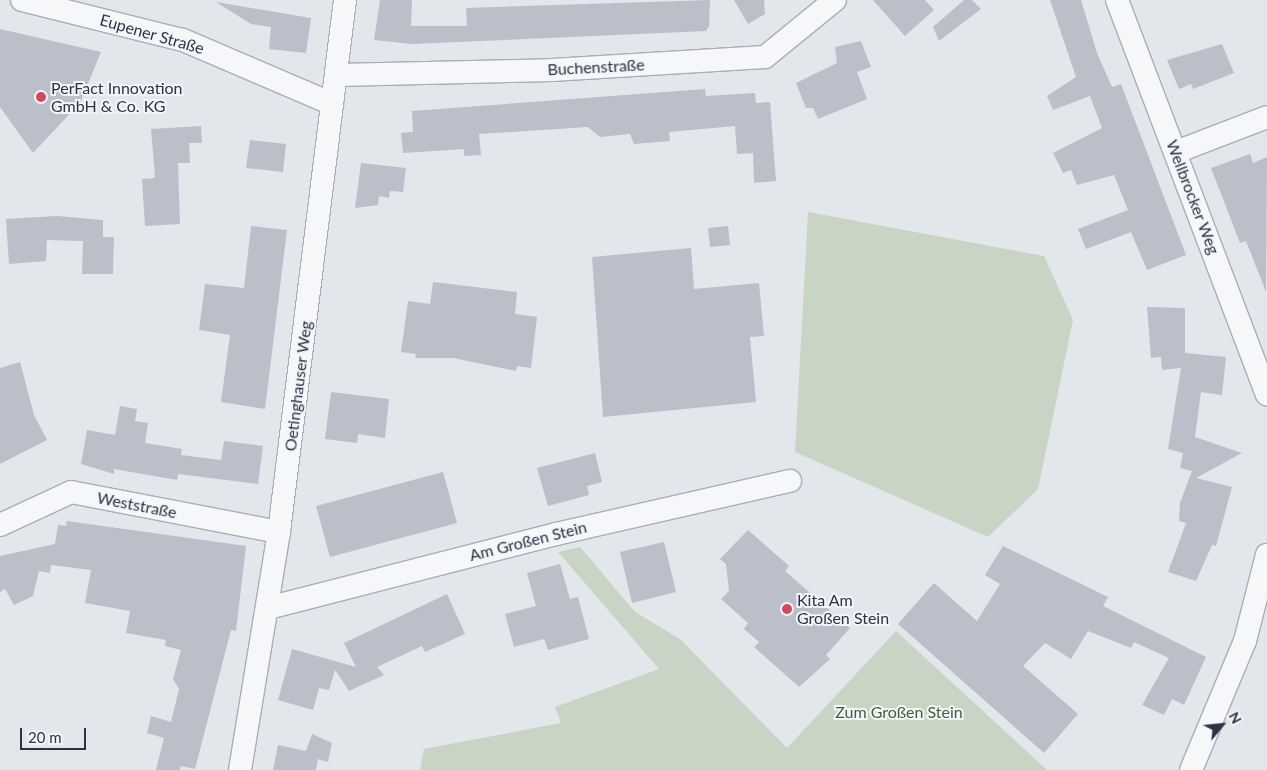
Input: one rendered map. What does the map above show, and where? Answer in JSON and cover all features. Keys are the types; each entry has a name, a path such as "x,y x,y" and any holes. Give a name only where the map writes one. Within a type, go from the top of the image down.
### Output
{"street":[{"name":"Eupener Straße","path":"22,0 183,40 332,104"},
{"name":"Oetinghauser Weg","path":"240,770 279,532 345,0"},
{"name":"Buchenstraße","path":"337,75 552,70 765,56 785,45 835,0"},
{"name":"Wellbrocker Weg","path":"1117,0 1267,394"},
{"path":"1176,152 1267,116"},
{"name":"Am Großen Stein","path":"268,608 556,534 790,481"},
{"name":"Weststraße","path":"0,524 71,492 279,532"},
{"path":"1191,770 1246,641 1267,555"}],"green space":[{"path":"808,212 1044,256 1073,320 1038,489 988,537 795,452"},
{"name":"Zum Großen Stein","path":"580,547 635,612 680,639 787,748 896,631 1047,770 420,770 424,749 561,723 555,707 659,669 558,552"}],"building":[{"path":"380,0 412,0 411,26 467,26 466,8 710,0 709,26 706,31 412,44 374,40"},
{"path":"734,0 764,0 765,14 748,24"},
{"path":"873,0 925,0 934,10 905,36"},
{"path":"964,0 972,0 981,9 939,41 933,27"},
{"path":"1050,0 1081,0 1097,53 1112,87 1121,84 1186,255 1147,270 1131,232 1086,249 1078,229 1128,210 1114,175 1077,185 1071,170 1063,173 1053,153 1102,128 1090,96 1053,110 1047,96 1076,77"},
{"path":"216,2 311,18 306,53 269,49 271,27 251,24"},
{"name":"PerFact Innovation GmbH & Co. KG","path":"0,29 101,52 80,103 33,153 0,107"},
{"path":"861,41 871,67 857,72 867,99 818,119 813,108 806,108 796,83 837,63 835,47"},
{"path":"1222,44 1234,73 1193,89 1191,84 1179,89 1167,60"},
{"path":"705,89 706,96 755,93 756,103 770,102 776,181 754,183 753,153 737,154 735,126 669,132 670,141 634,144 630,134 600,137 588,127 479,134 481,155 464,156 464,149 403,153 401,133 413,132 412,111"},
{"path":"201,126 202,143 189,143 190,163 178,163 180,224 145,226 142,179 155,178 151,129"},
{"path":"250,140 286,144 283,172 246,168"},
{"path":"1250,154 1253,163 1267,157 1266,292 1246,241 1240,243 1211,168"},
{"path":"361,163 406,168 403,192 390,191 389,198 379,196 378,205 355,208"},
{"path":"57,216 103,220 103,237 114,237 113,274 82,274 83,241 47,240 46,261 9,264 6,219"},
{"path":"251,226 287,230 265,409 221,402 230,335 199,330 205,284 244,288"},
{"path":"728,226 730,245 710,247 708,228"},
{"path":"691,248 694,289 759,283 764,336 750,337 756,402 603,417 592,257"},
{"path":"433,282 517,292 515,314 537,317 531,368 517,366 516,371 453,358 415,358 416,354 401,352 408,301 430,304"},
{"path":"1147,307 1185,308 1185,353 1226,357 1222,395 1201,392 1195,437 1242,453 1196,478 1232,487 1216,546 1212,545 1196,581 1168,572 1186,523 1179,521 1180,503 1192,471 1180,468 1183,453 1168,449 1181,368 1162,370 1161,357 1151,358"},
{"path":"20,362 34,415 47,440 0,464 0,368"},
{"path":"331,392 389,399 385,438 358,434 357,443 325,439"},
{"path":"120,406 137,409 135,421 148,423 145,443 182,449 181,455 221,460 224,441 263,446 258,484 178,474 177,480 114,469 114,474 81,464 87,430 115,435"},
{"path":"595,453 602,482 587,486 589,495 548,506 537,468"},
{"path":"443,472 457,523 330,557 316,506"},
{"path":"67,521 246,546 236,631 231,630 195,769 181,766 180,770 156,770 164,738 147,733 151,716 171,722 179,689 173,679 181,650 165,646 166,640 126,633 130,611 85,603 91,570 51,565 50,573 39,571 33,596 14,605 5,589 0,592 0,556 55,544 58,525 66,526"},
{"path":"748,530 789,566 785,571 850,628 826,655 830,659 799,687 754,647 759,642 744,629 748,623 721,599 729,591 726,564 720,559"},
{"path":"664,542 676,592 632,603 620,552"},
{"path":"1003,546 1108,597 1103,606 1206,657 1184,705 1172,699 1164,715 1142,705 1169,658 1134,642 1131,648 1088,631 1071,659 1045,643 1023,666 1078,714 1044,753 898,624 934,583 977,621 1000,584 985,575"},
{"path":"560,564 570,599 578,597 589,639 548,650 544,639 514,647 505,614 536,606 527,573"},
{"path":"447,594 465,634 425,652 422,646 377,667 384,675 349,691 335,670 329,690 319,688 313,710 278,700 292,649 356,667 344,643"},
{"path":"312,734 332,743 328,762 318,759 316,770 273,770 278,745 306,751"}],"place":[{"name":"PerFact Innovation GmbH & Co. KG","path":"41,97"},
{"name":"Kita Am Großen Stein","path":"787,609"}]}
